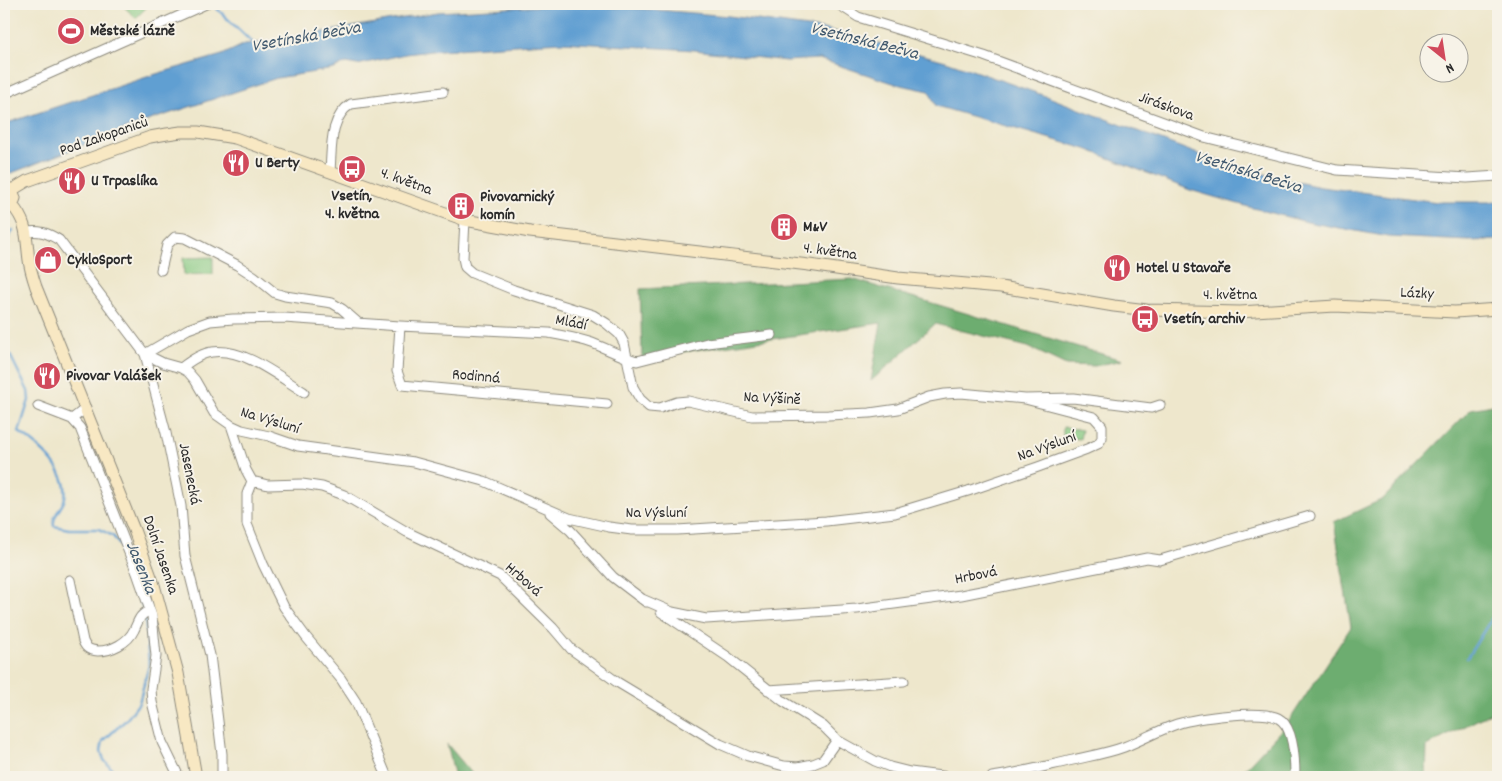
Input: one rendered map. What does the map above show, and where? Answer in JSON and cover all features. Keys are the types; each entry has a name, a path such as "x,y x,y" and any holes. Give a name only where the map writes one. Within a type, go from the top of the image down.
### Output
{"street":[{"path":"4,94 205,4"},
{"name":"Jiráskova","path":"838,4 858,17 984,56 1204,137 1337,170 1467,178 1498,176"},
{"path":"330,171 333,131 338,117 344,108 351,104 443,92"},
{"name":"Pod Zakopaniců","path":"8,188 150,137 181,132 211,133"},
{"name":"4. května","path":"211,133 235,138 465,220 530,232 809,265 898,278 1001,286 1147,310 1240,312 1335,306"},
{"path":"8,188 15,197 8,207"},
{"name":"Dolní Jasenka","path":"8,207 21,217 26,232 31,272 137,536 162,611 181,688 196,777"},
{"name":"Na Výšině","path":"465,220 462,258 465,267 472,273 514,290 593,315 606,323 619,334 624,343 633,387 640,400 649,407 660,408 677,402 688,401 752,416 828,415 870,413 898,409 929,397 961,393 1025,399 1073,398 1151,408 1160,405"},
{"name":"Jasenecká","path":"26,232 39,231 48,233 59,240 145,354 166,433 180,506 185,556 210,655 222,754 222,777"},
{"path":"161,270 167,245 175,237 185,238 237,265 275,293 332,303 358,322"},
{"name":"Lázky","path":"1335,306 1456,312 1498,309"},
{"name":"Mládí","path":"145,354 188,330 210,322 233,319 284,318 549,333 592,343 626,358 638,360 707,342 772,335"},
{"name":"Rodinná","path":"400,326 397,371 402,386 607,404"},
{"path":"181,368 195,358 211,352 226,352 241,356 275,372 304,392"},
{"name":"Na Výsluní","path":"145,354 188,372 195,380 214,412 231,425 242,430 269,436 298,446 414,462 484,481 569,518 632,530 677,530 862,518 895,513 968,491 1087,449 1098,444 1102,438 1102,426 1094,418 1025,399"},
{"path":"38,406 72,419 86,408"},
{"name":"Dolní Jasenka","path":"72,419 80,428 138,573 146,612 154,624 156,664 151,696 153,709 162,742 179,777"},
{"path":"231,425 246,470 252,481 247,494 247,524 263,564 284,608 341,679 356,702 387,777"},
{"name":"Hrbová","path":"252,481 268,485 302,484 322,487 344,495 407,532 500,576 553,628 571,649 617,682 720,744 748,756 784,766 798,767 823,760 837,740"},
{"name":"Hrbová","path":"546,509 570,530 613,577 728,657 768,690 823,726 837,740 876,762 890,767 910,772 949,777"},
{"name":"Hrbová","path":"642,599 672,612 706,619 857,609 961,595 1147,558 1160,560 1310,516"},
{"path":"70,580 83,641 88,649 105,650 119,645 132,634 146,612"},
{"path":"768,690 904,681"},
{"path":"992,777 1015,774 1124,747 1176,724 1192,720 1253,714 1268,715 1278,718 1284,723 1288,729 1295,758 1295,777"}],"green space":[{"path":"121,4 150,4 136,18"},
{"path":"213,257 213,274 184,275 183,258"},
{"path":"852,279 1122,360 1095,366 1066,365 1028,347 935,324 871,381 881,323 642,358 640,289"},
{"path":"1498,404 1498,709 1427,746 1426,777 1237,777 1287,724 1351,627 1334,522 1383,499 1471,409"},
{"path":"1063,427 1082,430 1080,439 1063,437"},
{"path":"447,744 475,777 455,777"}],"water":[{"name":"Vsetínská Bečva","path":"561,5 729,16 829,30 946,61 1051,98 1203,156 1282,179 1321,187 1438,202 1498,202 1498,240 1469,241 1389,237 1307,222 1249,207 1190,190 1086,149 936,106 929,91 896,84 819,59 786,61 694,50 561,42 406,54 357,65 346,63 334,69 277,78 135,125 4,176 4,124 156,74 222,55 245,44 438,12"}],"waterway":[{"name":"Vsetínská Bečva","path":"212,4 256,46"},
{"name":"Jasenka","path":"4,246 13,230"},
{"name":"Jasenka","path":"4,332 9,353 28,391 29,400 19,432 44,452 59,471 63,481 64,501 55,516 54,526 69,529 99,529 113,536 121,547 144,611"},
{"path":"1467,658 1498,611"},
{"name":"Jasenka","path":"119,777 104,760 101,751 103,741 127,719 139,703 149,665 145,616"}],"place":[{"name":"Městské lázně","path":"71,31"},
{"name":"U Berty","path":"236,163"},
{"name":"Vsetín, 4. května","path":"352,169"},
{"name":"U Trpaslíka","path":"72,181"},
{"name":"Pivovarnický komín","path":"461,206"},
{"name":"M&V","path":"784,227"},
{"name":"CykloSport","path":"48,260"},
{"name":"Hotel U Stavaře","path":"1117,268"},
{"name":"Vsetín, archiv","path":"1145,319"},
{"name":"Pivovar Valášek","path":"47,376"}]}
